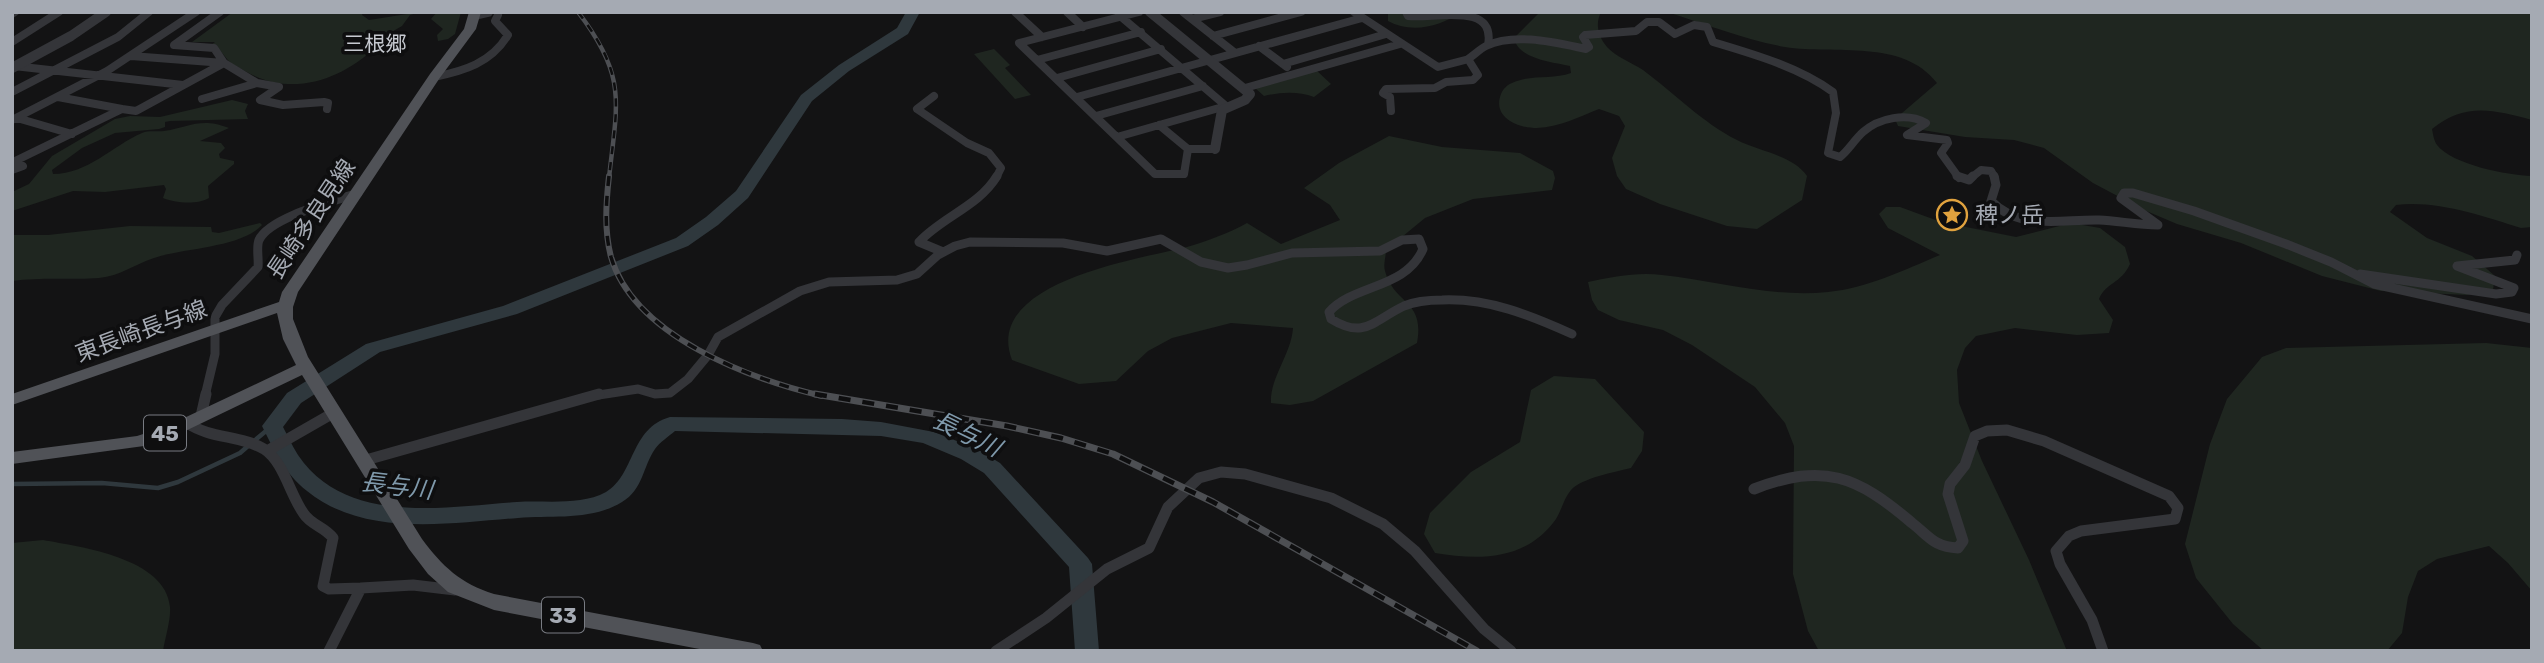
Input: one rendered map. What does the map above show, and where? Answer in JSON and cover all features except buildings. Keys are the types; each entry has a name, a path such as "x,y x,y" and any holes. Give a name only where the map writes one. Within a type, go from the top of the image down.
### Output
{"main road":[{"name":"長崎多良見線","path":"457,590 435,569 404,526 366,460 308,370 286,324 284,305 290,292 434,76 484,14"},
{"name":"東長崎長与線","path":"12,400 284,305"},
{"name":"45","path":"12,458 138,442 308,370"},
{"name":"33","path":"457,590 494,603 753,651"}],"street":[{"path":"12,41 59,12"},
{"path":"13,66 71,36 106,12"},
{"path":"12,92 118,37 149,12"},
{"path":"14,119 99,76 196,12"},
{"path":"220,12 174,46 214,48 224,63 257,83 279,87 260,100 272,106 324,102 328,103 327,109"},
{"path":"1015,12 1042,37"},
{"path":"1067,12 1083,27"},
{"path":"1139,12 1119,14 1083,27 1019,43 1155,174 1184,174 1188,149"},
{"path":"1118,137 1249,97 1245,88 1150,12"},
{"path":"1183,12 1234,53"},
{"path":"1192,19 1220,12"},
{"path":"1213,36 1301,12"},
{"path":"1354,12 1438,67 1469,59 1488,45 1492,36 1489,27 1479,17 1447,13 1425,19 1408,16 1406,12"},
{"path":"434,76 463,70 496,53 508,35 495,20 484,14"},
{"path":"1119,14 1226,106"},
{"path":"1077,97 1362,18"},
{"path":"1488,45 1536,40 1586,49 1589,47 1585,35 1636,30 1647,22 1660,22 1675,34 1701,25 1707,27 1713,42 1749,53 1819,82 1833,92 1836,109 1834,134 1827,149 1833,156 1840,157 1849,150 1864,130 1872,125 1901,118 1919,118 1926,123 1908,135 1914,138 1931,135 1947,140 1941,153 1958,178 1969,180 1981,170 1991,171 1996,177 1997,187 1991,201 1996,208 2011,216 2044,222 2095,220 2158,225 2121,198 2124,192 2133,193 2220,220 2360,274 2482,293 2512,292 2514,288 2462,271 2457,266 2499,264 2515,260 2517,255"},
{"path":"1037,60 1141,32"},
{"path":"1283,64 1386,34"},
{"path":"1245,88 1401,44"},
{"path":"1259,46 1296,73"},
{"path":"1057,78 1161,49"},
{"path":"131,56 224,63"},
{"path":"1391,111 1390,97 1383,93 1386,89 1435,88 1446,82 1473,80 1478,75 1469,59"},
{"path":"58,97 136,111 224,63"},
{"path":"13,66 183,85"},
{"path":"202,99 257,83"},
{"path":"1096,116 1203,86"},
{"path":"934,96 917,109 967,143 989,153 1002,168 1000,176 990,187 933,227 919,242 943,252"},
{"path":"1159,125 1188,149 1215,149 1222,110 1226,106"},
{"path":"12,162 122,109"},
{"path":"14,119 72,134"},
{"path":"12,162 23,166 12,170"},
{"path":"335,412 294,437 264,449 198,433 194,420 215,354 215,317 222,304 258,267 258,243 261,236 287,220 358,193"},
{"path":"366,460 600,394 638,389 655,394 670,393 688,379 708,355 718,337 800,291 829,282 897,280 917,274 943,252 971,242 1063,243 1107,251 1161,239 1190,258 1231,268 1294,253 1372,251 1394,247 1402,240 1419,239 1425,252 1415,265 1336,304 1329,312 1331,318 1346,328 1364,329 1372,327 1405,306 1463,300 1512,310 1572,334"},
{"path":"2360,274 2374,284 2532,319"},
{"path":"1754,489 1787,475 1818,474 1844,479 1877,494 1941,547 1948,549 1958,548 1963,541 1948,494 1950,484 1965,465 1975,436 1987,431 2007,430 2043,441 2146,485 2169,496 2178,508 2175,519 2081,532 2070,536 2056,551 2060,564 2092,620 2103,651"},
{"path":"264,449 305,517 328,531 333,538 323,586 329,590 413,585 457,590"},
{"path":"996,651 1014,635 1045,619 1067,599 1128,555 1149,548 1164,510 1185,485 1205,473 1228,470 1353,505 1413,549 1497,643 1511,651"},
{"path":"330,651 361,588"}],"shaded area":[{"path":"233,12 363,12 362,15 369,20 420,12 410,15 402,26 374,42 376,47 347,68 315,82 297,84 262,79 242,69 211,45 215,42 192,42"},
{"path":"437,12 461,12 455,34 448,39 438,41 437,35 443,29 431,19"},
{"path":"1388,12 1459,12 1443,22 1415,28 1388,21"},
{"path":"1540,12 1601,12 1598,30 1610,50 1643,70 1724,133 1785,159 1801,169 1807,176 1802,200 1757,229 1727,226 1660,204 1626,189 1617,176 1612,158 1625,126 1619,116 1599,109 1561,124 1537,128 1508,120 1500,109 1499,102 1507,86 1519,80 1571,73 1570,66 1529,55 1517,45 1514,38"},
{"path":"1667,12 2532,12 2532,120 2492,111 2468,112 2444,120 2432,129 2437,145 2455,158 2495,171 2532,176 2532,227 2521,228 2443,207 2396,205 2390,212 2427,238 2472,256 2495,276 2493,290 2467,295 2381,291 2322,276 2241,243 2177,224 2144,210 2093,183 2044,148 2014,140 1965,137 1898,126 1895,119 1937,83 1922,69 1906,60 1867,51 1804,49 1770,44"},
{"path":"994,49 1010,65 1005,68 1031,95 1015,99 974,54"},
{"path":"1316,70 1331,84 1314,97 1289,93 1264,96 1255,88"},
{"path":"232,100 248,104 245,111 248,119 170,121 165,122 165,127 159,129 115,133 82,148 52,170 53,174 77,169 145,132 210,123 229,128 200,141 221,143 225,148 219,154 220,158 234,161 234,164 208,186 209,198 193,202 168,200 163,198 166,189 164,185 105,192 73,191 12,211 12,192 29,184 52,156 115,119 130,116 160,117"},
{"path":"1389,136 1442,147 1520,153 1553,171 1555,178 1552,190 1473,199 1425,218 1386,250 1384,263 1389,282 1417,318 1417,343 1313,401 1290,405 1271,403 1274,384 1289,347 1293,328 1231,323 1172,338 1148,351 1116,381 1079,384 1012,360 1009,333 1020,311 1042,293 1070,279 1103,267 1195,245 1247,223 1281,244 1340,220 1330,205 1304,188 1339,163"},
{"path":"1886,207 1900,207 1941,222 2016,237 2071,223 2100,228 2125,247 2130,264 2099,299 2113,320 2109,333 2077,335 2015,328 1976,336 1965,348 1957,370 1959,403 2067,651 1819,651 1808,631 1793,574 1794,446 1785,423 1755,387 1692,345 1663,330 1619,320 1598,310 1592,300 1588,282 1643,274 1765,291 1828,292 1871,282 1940,255 1888,228 1879,214"},
{"path":"260,223 262,225 253,233 226,243 154,258 107,277 12,281 12,235 48,235 130,226 211,227 212,232 219,233"},
{"path":"2486,343 2532,348 2532,591 2489,546 2437,559 2418,571 2408,597 2402,633 2387,651 2264,651 2233,624 2196,578 2185,544 2210,444 2227,399 2262,357 2286,348"},
{"path":"1554,376 1595,379 1644,432 1642,451 1631,468 1599,476 1576,486 1568,494 1553,523 1528,545 1499,555 1483,557 1435,553 1424,534 1430,513 1471,472 1520,442 1531,390"},
{"path":"43,540 99,551 138,566 154,577 165,590 170,607 163,651 12,651 12,543"}],"waterway":[{"name":"長与川","path":"913,12 903,31 844,68 806,98 742,194 712,221 682,242 510,310 373,348 294,398 272,426 291,461 315,486 343,502 374,512 409,516 568,509 605,502 622,492 646,446 670,424 842,426 927,437 969,454 992,468 1080,564 1087,651"},
{"path":"254,441 272,426"},
{"path":"12,484 102,483 158,488 178,482 240,453 248,446"}],"railway":[{"path":"578,12 594,35 612,73 616,110 609,178"},
{"path":"609,176 606,227 611,257 624,285 644,310 698,350 762,378 822,396"},
{"path":"815,394 1007,426 1061,438 1113,454 1213,502 1477,651"}],"place":[{"name":"稗ノ岳","path":"1952,215"}],"district":[{"name":"三根郷","path":"375,43"}]}
